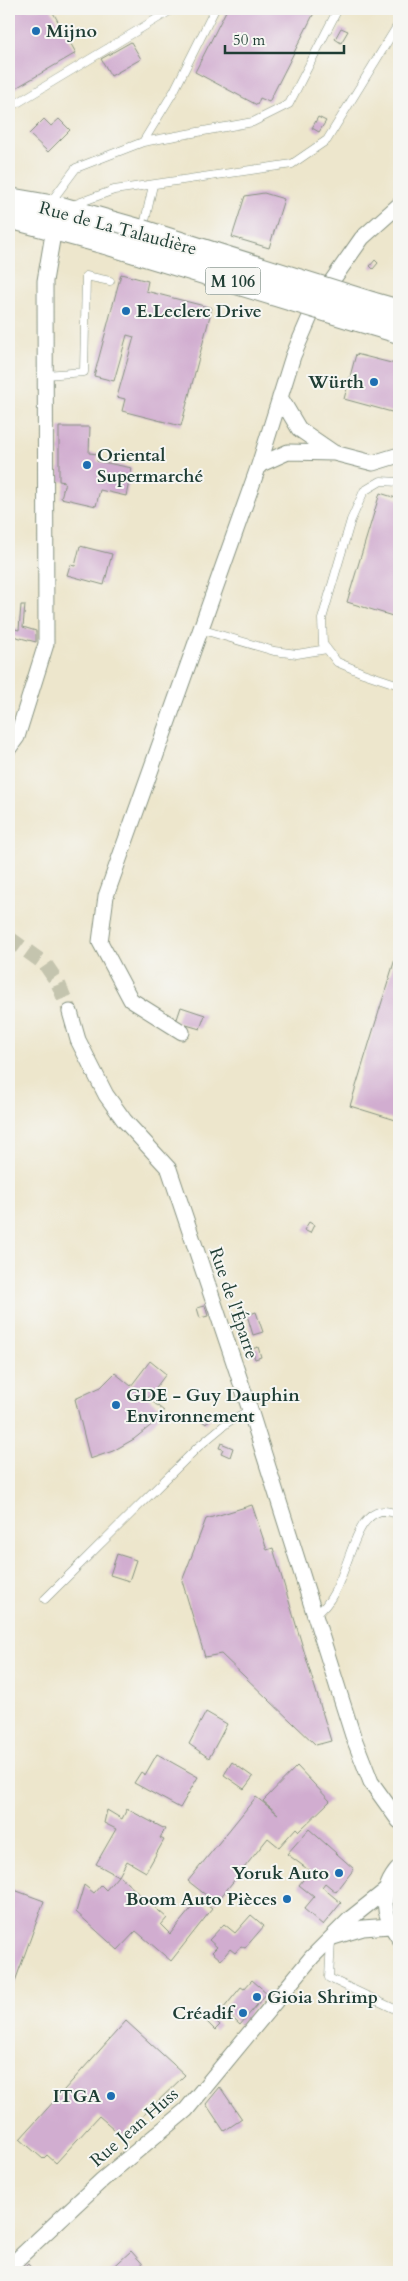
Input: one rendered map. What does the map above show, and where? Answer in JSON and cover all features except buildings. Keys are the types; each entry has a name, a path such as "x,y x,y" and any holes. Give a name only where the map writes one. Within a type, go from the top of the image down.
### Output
{"main road":[{"name":"Rue de La Talaudière","path":"9,200 54,215 142,232 365,311 399,331"},
{"name":"Rue de La Talaudière","path":"9,216 54,215 109,243 365,311 399,312"}],"street":[{"path":"182,1032 131,1000 100,942 106,896 258,465 293,356 316,305 362,238 399,205"},
{"path":"9,748 17,737 46,644 45,280 54,215"},
{"path":"280,397 298,429 334,453"},
{"path":"258,465 288,452 334,453 373,463 399,455"},
{"name":"Rue de l'Éparre","path":"70,1012 78,1040 106,1094 124,1120 169,1169 250,1410 353,1736 371,1782 399,1822"},
{"path":"399,1868 392,1876 385,1891 386,1915 390,1926 399,1938"},
{"name":"Rue Jean Huss","path":"9,2267 102,2180 186,2110 312,1957 385,1891"},
{"name":"Rue Jean Huss","path":"332,1937 363,1928 390,1926"}],"lane":[{"path":"9,108 173,9"},
{"path":"143,142 174,91 215,9"},
{"path":"54,215 76,168 143,142 253,122 289,104 338,9"},
{"path":"54,215 114,190 292,164 327,140 399,23"},
{"path":"142,232 153,185"},
{"path":"46,375 84,372 86,276 110,281"},
{"path":"399,482 381,481 364,491 351,520 322,619 323,644 337,662 363,674 399,684"},
{"path":"200,629 274,651 297,654 327,649"},
{"path":"45,1599 198,1447 228,1422 250,1410"},
{"path":"315,1615 325,1608 342,1578 362,1528 375,1513 386,1511 399,1515"},
{"path":"332,1937 329,1978 399,2011"}],"green space":[{"path":"399,1883 399,1921 394,1902"}],"tunnel":[{"path":"9,938 45,964 58,983 70,1012"}],"place":[{"name":"Mijno","path":"36,31"},
{"name":"E.Leclerc Drive","path":"126,311"},
{"name":"Würth","path":"374,382"},
{"name":"Oriental Supermarché","path":"87,465"},
{"name":"GDE - Guy Dauphin Environnement","path":"116,1405"},
{"name":"Yoruk Auto","path":"339,1873"},
{"name":"Boom Auto Pièces","path":"287,1899"},
{"name":"Gioia Shrimp","path":"257,1997"},
{"name":"Créadif","path":"243,2013"},
{"name":"ITGA","path":"111,2096"}]}
